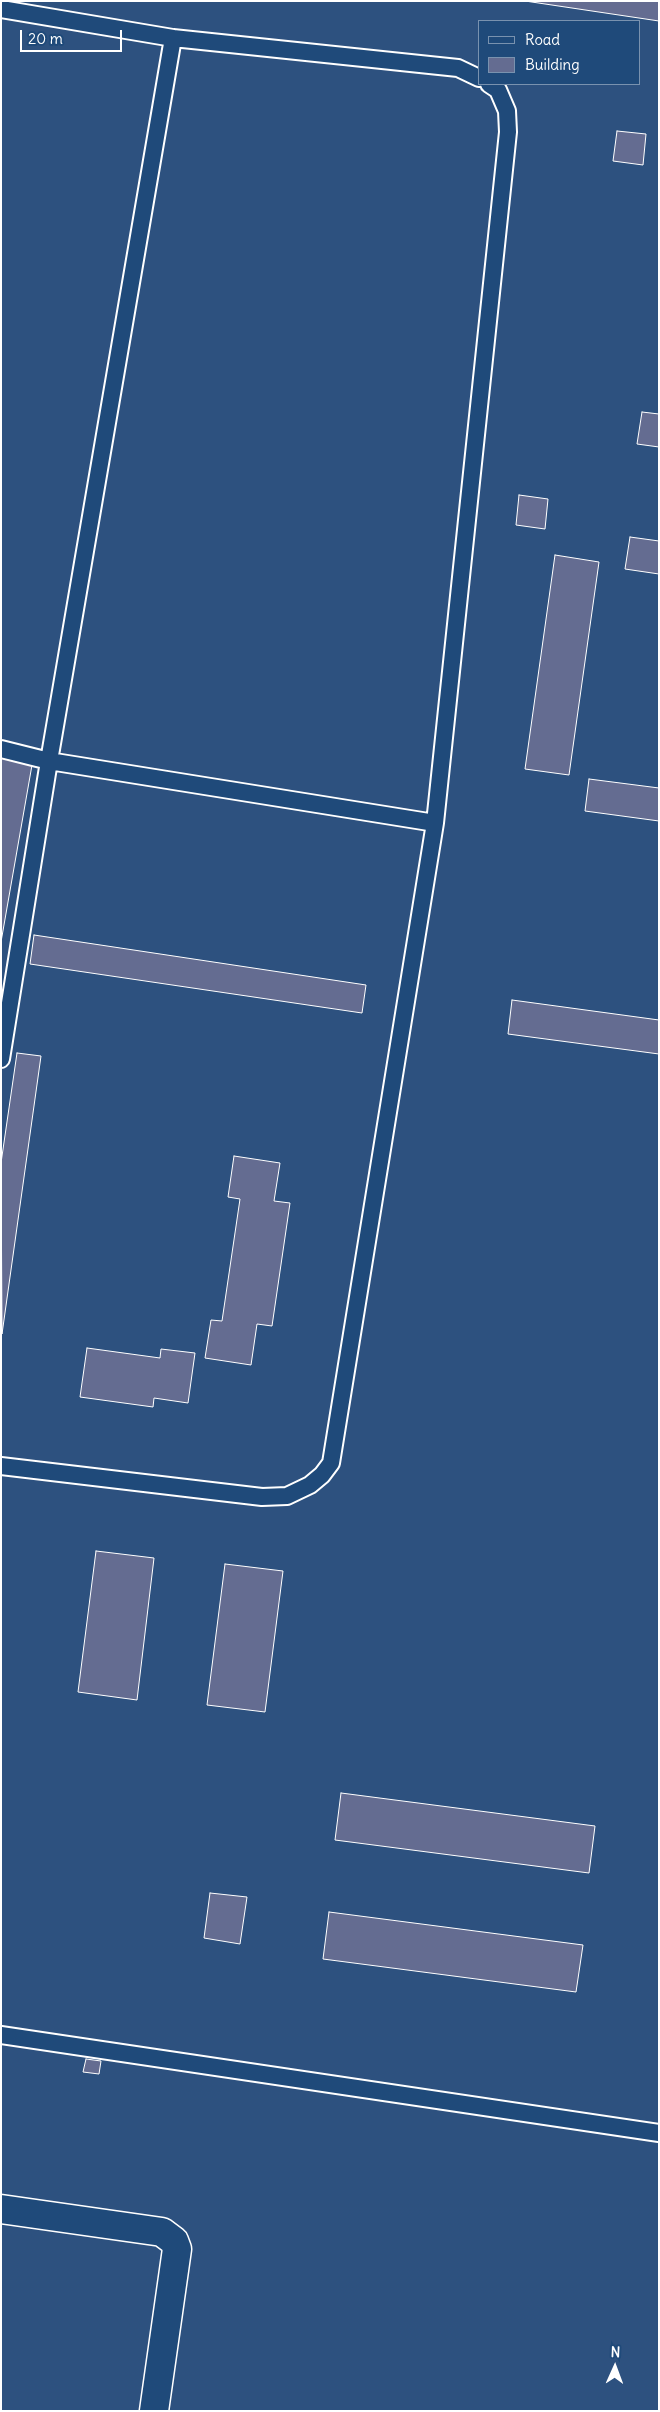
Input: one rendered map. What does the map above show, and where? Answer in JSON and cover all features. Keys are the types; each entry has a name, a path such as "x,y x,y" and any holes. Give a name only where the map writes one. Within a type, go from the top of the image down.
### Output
{"street":[{"path":"1,2209 162,2232 174,2241 177,2249 154,2411"}],"lane":[{"path":"1,9 174,38 458,68 478,78"},
{"path":"1,1059 49,760 174,38"},
{"path":"1,1466 262,1497 287,1496 310,1485 322,1475 331,1463 435,823 508,132 504,104 498,90 490,85"},
{"path":"1,749 49,760 435,823"},
{"path":"1,2035 659,2133"}],"building":[{"path":"525,1 659,1 659,21"},
{"path":"617,131 646,134 643,165 613,161"},
{"path":"642,412 659,414 659,447 637,444"},
{"path":"519,495 548,499 545,529 516,525"},
{"path":"630,537 659,541 659,574 625,569"},
{"path":"555,555 599,562 569,775 525,769"},
{"path":"1,756 32,765 1,942"},
{"path":"589,779 659,788 659,821 585,811"},
{"path":"34,935 366,985 362,1013 30,964"},
{"path":"512,1000 659,1020 659,1054 508,1034"},
{"path":"17,1053 41,1056 2,1334 1,1163"},
{"path":"234,1156 280,1163 274,1201 290,1203 272,1326 257,1324 251,1365 205,1358 211,1320 222,1321 240,1199 228,1197"},
{"path":"87,1348 160,1358 161,1349 195,1353 188,1403 154,1398 153,1407 80,1397"},
{"path":"96,1551 154,1558 137,1700 78,1692"},
{"path":"225,1564 283,1571 265,1712 207,1705"},
{"path":"341,1793 595,1826 589,1873 335,1840"},
{"path":"210,1893 247,1897 240,1944 204,1938"},
{"path":"329,1912 583,1945 576,1992 323,1959"},
{"path":"86,2059 101,2061 99,2074 83,2072"}]}
